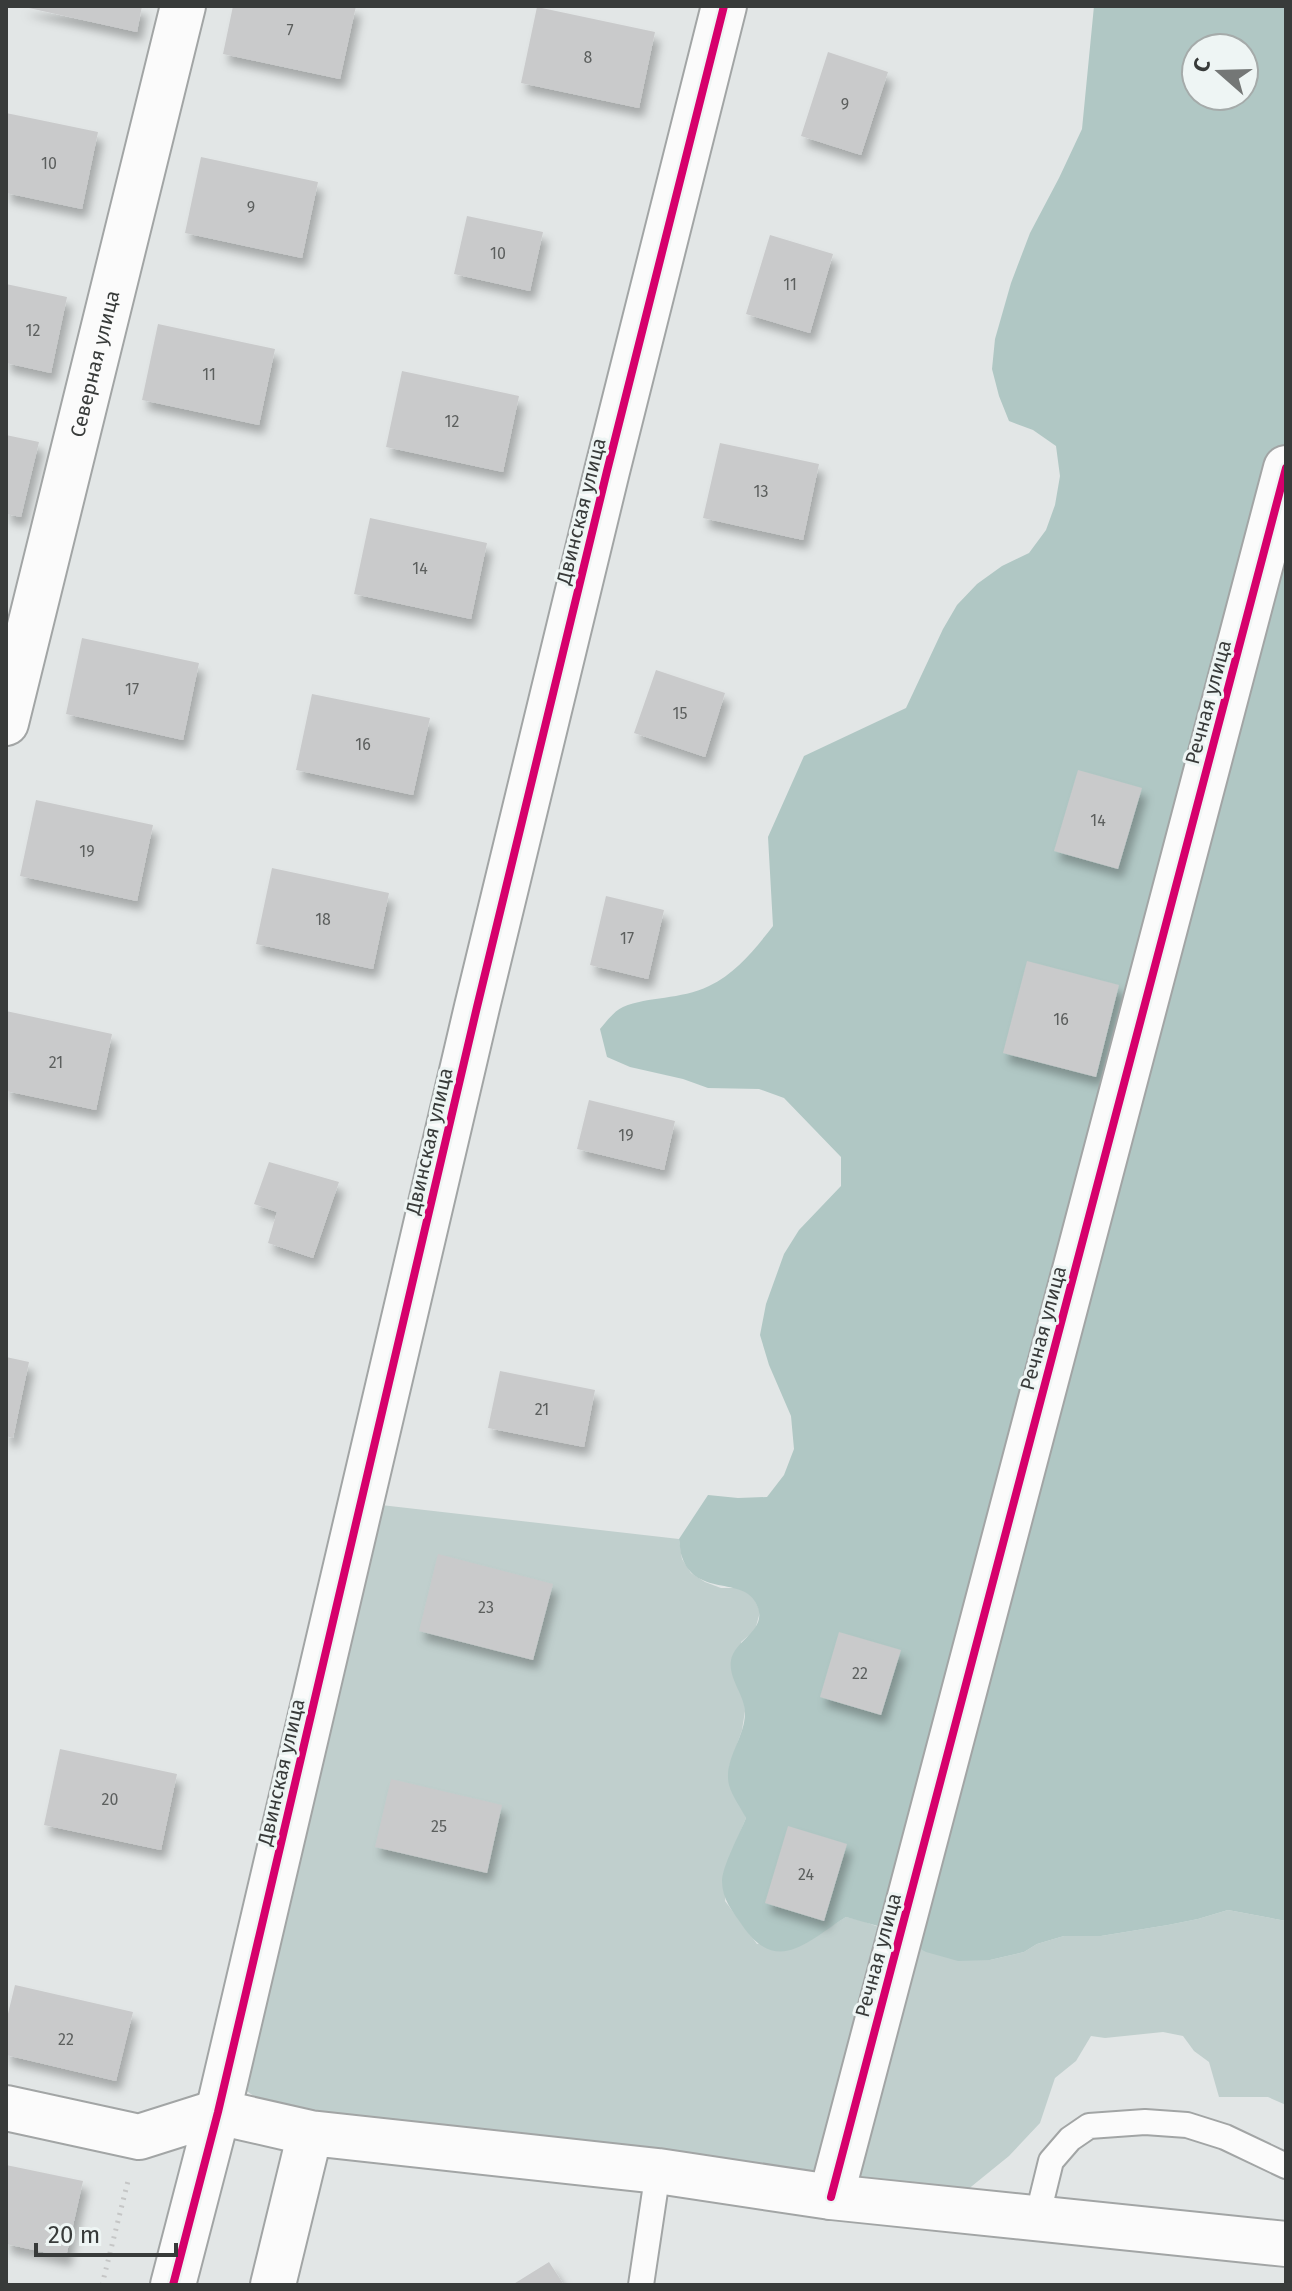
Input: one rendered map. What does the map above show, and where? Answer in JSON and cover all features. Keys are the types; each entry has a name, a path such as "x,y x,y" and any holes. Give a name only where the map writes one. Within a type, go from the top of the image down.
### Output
{"street":[{"name":"Северная улица","path":"6,723 183,6"},
{"name":"Двинская улица","path":"173,2285 218,2112 480,991 724,6"},
{"name":"Речная улица","path":"831,2197 1286,468"},
{"path":"6,2108 139,2137 218,2112 310,2133 658,2171 831,2197 1286,2244"},
{"path":"273,2285 310,2133"}],"lane":[{"path":"1037,2218 1051,2161 1070,2139 1089,2126 1145,2122 1187,2125 1225,2137 1286,2166"},
{"path":"641,2285 658,2171"}],"path":[{"path":"102,2285 139,2137"}],"shaded area":[{"path":"1094,6 1286,6 1286,1921 1228,1910 1198,1919 1101,1936 1064,1936 1037,1944 1024,1952 990,1960 958,1961 926,1952 878,1926 846,1917 793,1949 768,1949 755,1941 742,1925 722,1888 728,1859 746,1818 730,1789 728,1776 745,1713 732,1674 731,1660 758,1623 758,1608 744,1592 698,1578 689,1570 681,1555 679,1539 708,1495 767,1497 784,1475 794,1449 791,1416 760,1335 766,1304 784,1254 799,1230 841,1186 841,1157 784,1098 759,1089 708,1088 630,1067 607,1057 600,1029 623,1007 687,994 709,986 752,952 773,926 768,837 804,756 906,708 957,605 977,584 1002,566 1029,553 1046,530 1055,505 1060,476 1056,446 1033,430 1009,421 992,369 995,339 1011,283 1030,233 1082,129"},
{"path":"381,1505 679,1539 682,1559 691,1573 721,1588 739,1588 753,1596 760,1612 755,1630 741,1642 745,1711 729,1767 746,1818 729,1859 725,1901 757,1944 833,1925 846,1917 990,1960 1024,1952 1037,1944 1064,1936 1101,1936 1198,1919 1228,1910 1286,1921 1286,2105 1268,2097 1219,2097 1209,2062 1194,2051 1183,2036 1163,2032 1105,2038 1091,2036 1076,2061 1055,2078 1040,2123 1009,2156 956,2199 279,2116 247,2091 240,2064"}],"building":[{"path":"20,6 142,6 137,32"},
{"path":"233,6 356,6 340,79 223,54"},
{"path":"537,7 655,32 639,108 521,83"},
{"path":"828,52 888,72 861,155 801,136"},
{"path":"6,113 98,132 82,209 6,193"},
{"path":"201,157 318,182 302,258 185,233"},
{"path":"467,216 543,232 530,291 454,274"},
{"path":"770,235 833,254 810,333 746,314"},
{"path":"6,284 67,297 51,373 6,363"},
{"path":"158,324 275,349 259,425 142,400"},
{"path":"402,371 519,396 503,472 386,447"},
{"path":"6,435 39,442 21,517 6,514"},
{"path":"720,443 819,464 803,540 703,518"},
{"path":"370,518 487,543 471,619 354,594"},
{"path":"82,638 199,663 183,740 66,714"},
{"path":"656,670 725,693 705,757 634,733"},
{"path":"312,694 430,718 413,795 296,770"},
{"path":"1078,770 1142,788 1118,869 1054,851"},
{"path":"36,800 153,825 137,901 20,876"},
{"path":"272,868 389,893 373,969 256,944"},
{"path":"606,896 664,910 648,979 590,965"},
{"path":"1027,961 1119,985 1096,1077 1003,1053"},
{"path":"6,1011 112,1034 96,1110 6,1091"},
{"path":"589,1100 675,1121 664,1170 577,1149"},
{"path":"269,1162 339,1182 313,1258 268,1243 277,1212 254,1204"},
{"path":"6,1357 29,1362 13,1438 6,1436"},
{"path":"500,1371 595,1390 584,1447 488,1428"},
{"path":"438,1554 553,1584 533,1660 419,1631"},
{"path":"839,1632 901,1650 881,1715 820,1697"},
{"path":"60,1749 177,1774 161,1850 44,1825"},
{"path":"391,1779 502,1805 487,1873 375,1847"},
{"path":"788,1826 847,1844 824,1921 765,1903"},
{"path":"15,1985 133,2012 116,2081 6,2055 6,2022"},
{"path":"6,2165 83,2181 66,2257 6,2244"},
{"path":"549,2262 564,2285 512,2285"}],"cycle path":[{"path":"173,2285 218,2112 477,1007 724,6"},
{"path":"831,2197 1286,468"}]}
